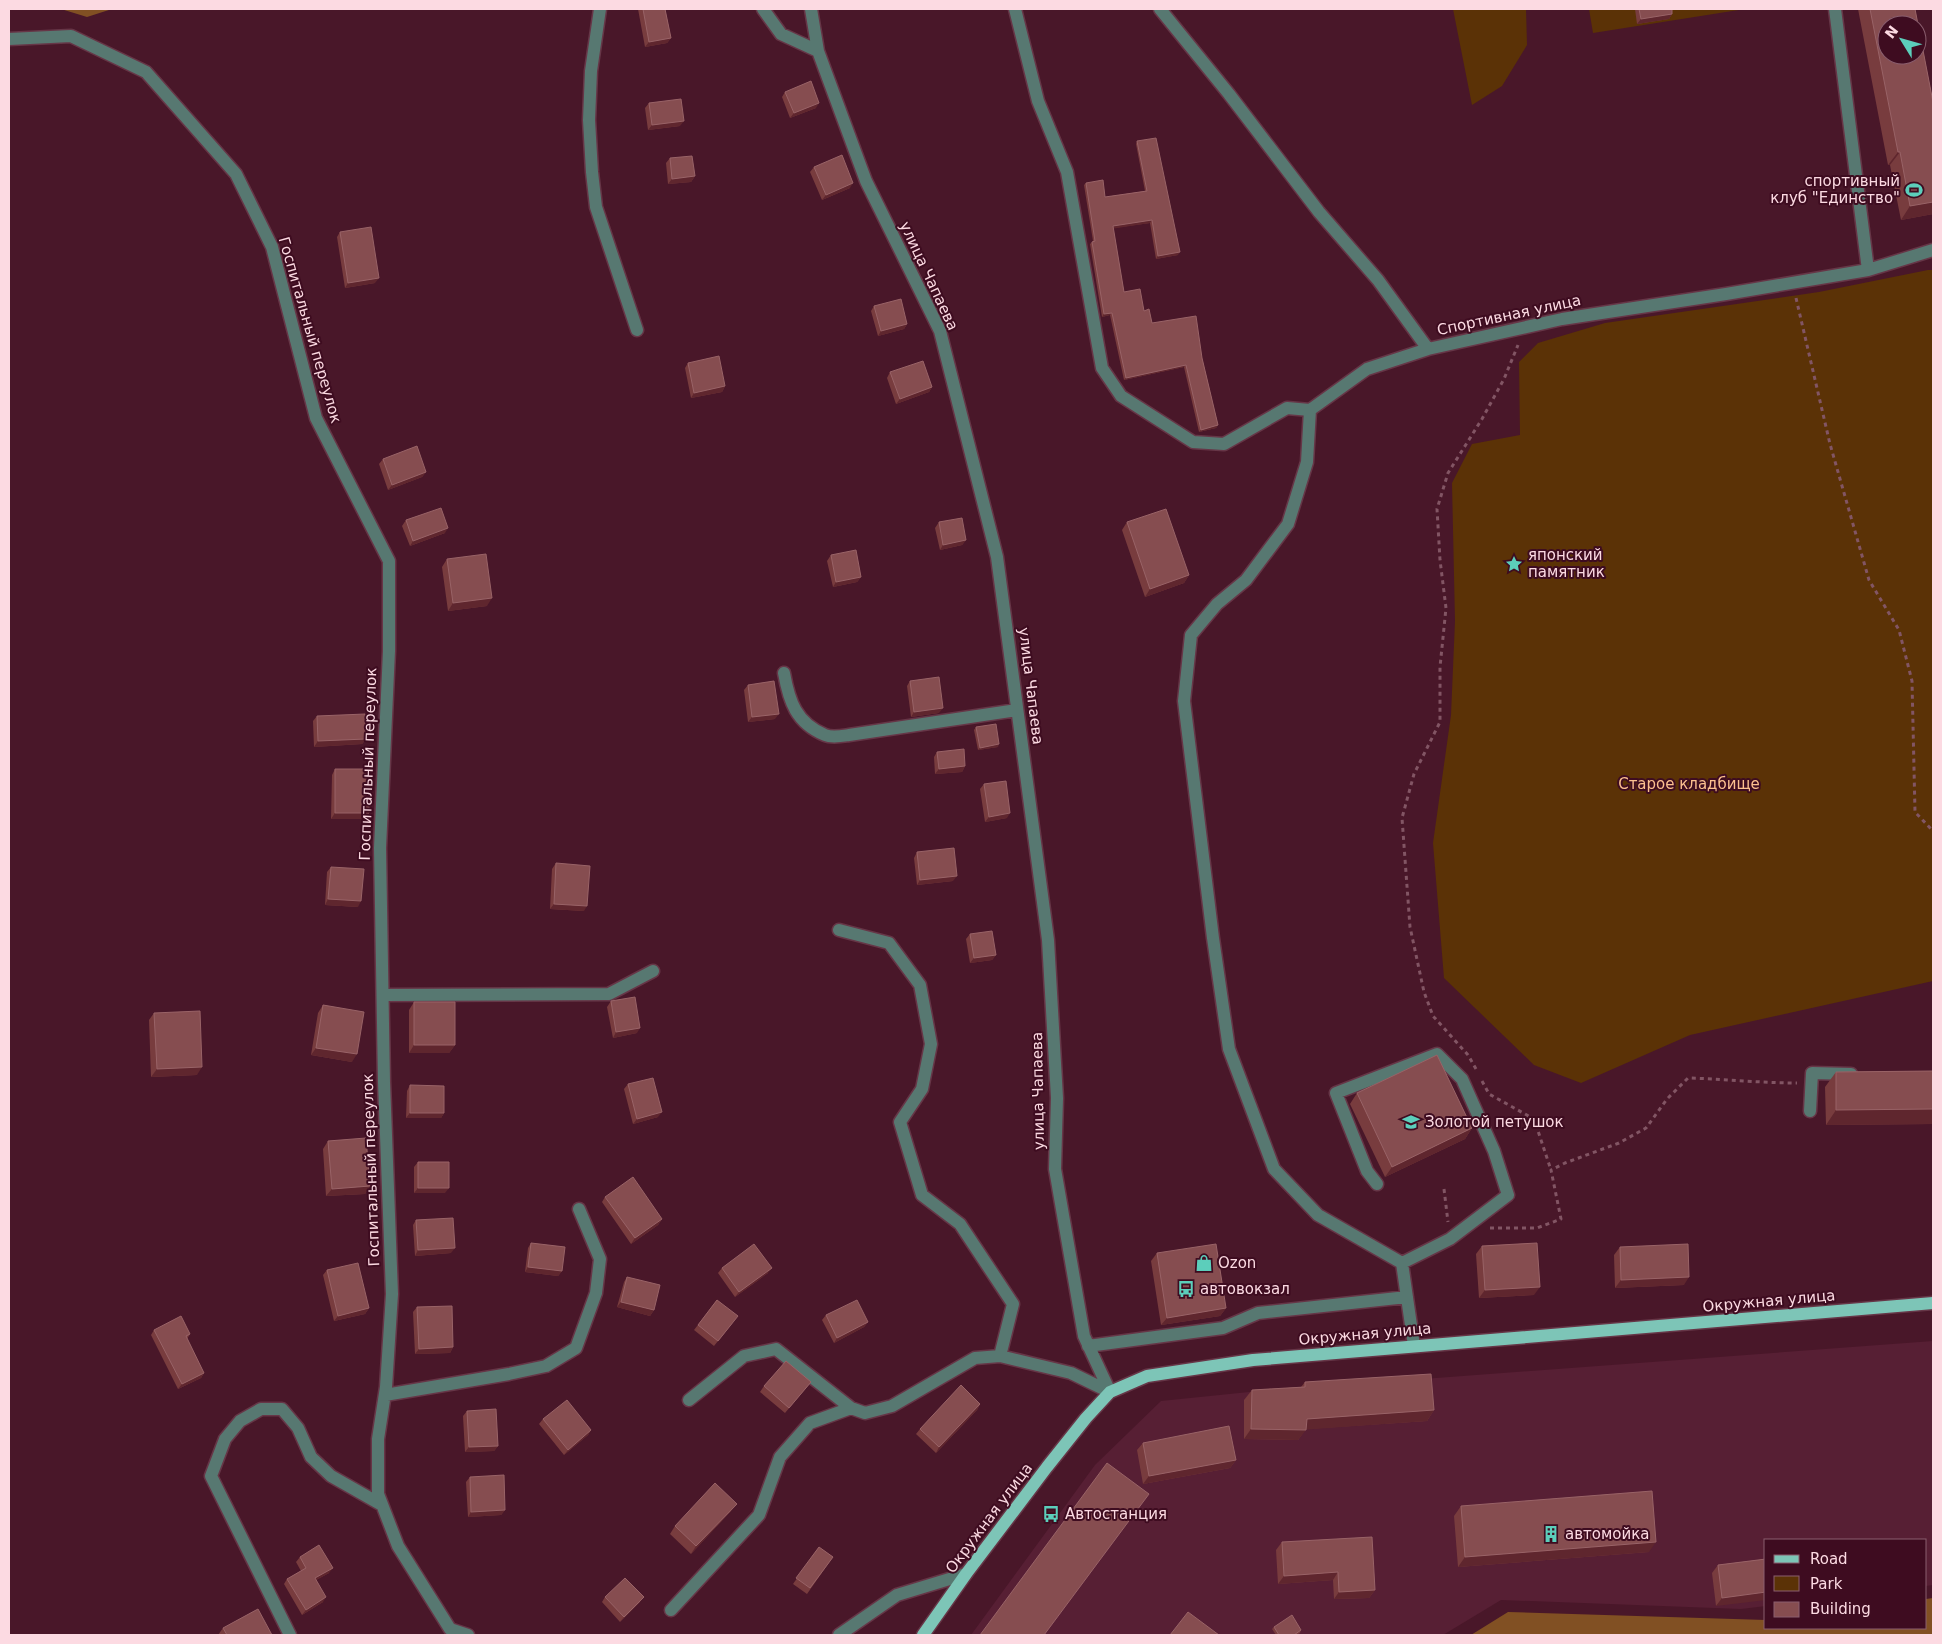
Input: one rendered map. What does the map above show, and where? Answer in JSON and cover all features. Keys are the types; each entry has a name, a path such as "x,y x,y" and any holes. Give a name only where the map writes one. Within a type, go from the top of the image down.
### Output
{"main road":[{"name":"Окружная улица","path":"923,1635 966,1574 1086,1418 1110,1392 1148,1376 1253,1360 1933,1303"}],"street":[{"path":"600,9 590,71 589,120 596,207 637,330"},
{"path":"763,9 781,34 818,51"},
{"name":"улица Чапаева","path":"811,9 818,51 866,181 940,331 998,557 1048,940 1057,1098 1055,1169 1084,1336 1110,1392"},
{"path":"1015,9 1038,101 1066,172 1102,368 1120,396 1193,442 1224,444 1287,408 1310,410 1367,369 1428,349"},
{"name":"Спортивная улица","path":"1160,9 1229,94 1319,212 1378,280 1428,349 1562,319 1868,270 1933,250"},
{"path":"1835,9 1868,270"},
{"name":"Госпитальный переулок","path":"9,39 71,36 146,72 236,174 272,247 316,418 389,560 389,651 380,848 392,1294 384,1395 378,1439 378,1494 398,1546 450,1629 468,1635"},
{"path":"1310,410 1307,462 1288,524 1246,580 1217,604 1191,635 1184,701 1213,938 1229,1049 1270,1160 1274,1169 1318,1215 1402,1263"},
{"path":"784,673 789,698 803,721 827,736 849,735 1017,710"},
{"path":"839,930 889,943 920,986 931,1044 922,1089 900,1122 922,1195 960,1224 1013,1304 1000,1356"},
{"path":"383,995 609,994 653,971"},
{"path":"1377,1184 1367,1171 1336,1093 1437,1054 1462,1078 1494,1151 1508,1196 1450,1239 1402,1263"},
{"path":"1810,1111 1812,1073 1862,1075"},
{"path":"384,1395 546,1366 576,1348 596,1293 600,1259 579,1209"},
{"path":"1402,1263 1414,1346"},
{"path":"1088,1346 1223,1328 1258,1313 1407,1297"},
{"path":"689,1400 744,1356 776,1349 852,1408 866,1412 892,1406 975,1358 1000,1356 1071,1373 1110,1392"},
{"path":"671,1610 759,1515 780,1457 810,1424 852,1408"},
{"path":"290,1635 211,1476 225,1439 240,1420 261,1409 282,1409 298,1428 311,1458 331,1476 382,1505"},
{"path":"839,1635 898,1595 966,1574"}],"path":[{"path":"1792,283 1830,444 1869,580 1899,630 1912,681 1916,812 1933,831"},
{"path":"1477,1071 1468,1055 1433,1016 1424,992 1410,928 1402,818 1414,774 1440,722 1440,667 1446,608 1440,560 1437,509 1448,473 1482,419 1504,379 1526,327"},
{"path":"1481,1078 1490,1094 1534,1119 1551,1170 1561,1219 1536,1228 1491,1228 1483,1230"},
{"path":"1551,1170 1565,1162 1619,1143 1646,1128 1667,1099 1688,1078 1730,1079 1765,1083 1803,1083"},
{"path":"1444,1189 1450,1239"}],"shaded area":[{"path":"61,9 112,9 87,17"},
{"path":"1933,1341 1933,1585 1927,1586 1927,1539 1764,1539 1764,1606 1741,1609 1501,1600 1443,1635 971,1635 1095,1465 1161,1401 1249,1392"},
{"path":"1933,1598 1933,1635 1471,1635 1508,1612 1764,1620 1764,1629 1927,1629 1927,1599"}],"green space":[{"path":"1453,9 1526,9 1527,45 1502,86 1472,105"},
{"path":"1589,9 1745,9 1593,33"},
{"name":"Старое кладбище","path":"1933,270 1933,981 1690,1035 1581,1083 1534,1065 1444,978 1433,843 1451,715 1455,621 1452,483 1472,444 1520,435 1519,362 1538,343 1605,323 1819,292"}],"building":[{"path":"643,9 665,9 671,38 649,42"},
{"path":"1639,9 1672,9 1672,14 1641,19"},
{"path":"1870,9 1915,9 1916,15 1877,15 1877,45"},
{"path":"1881,65 1926,65 1933,102 1933,202 1910,206 1900,152 1898,152"},
{"path":"811,81 819,103 794,113 785,92"},
{"path":"681,99 684,121 652,125 649,103"},
{"path":"1156,138 1180,252 1158,256 1152,220 1113,226 1124,292 1140,289 1144,311 1149,309 1152,323 1196,316 1202,358 1218,425 1201,430 1186,365 1126,378 1112,313 1104,314 1092,242 1095,241 1086,183 1103,180 1105,197 1147,191 1137,141"},
{"path":"842,155 853,183 826,195 814,167"},
{"path":"692,156 695,176 672,179 670,158"},
{"path":"371,227 379,278 348,283 340,232"},
{"path":"901,299 907,324 881,331 874,306"},
{"path":"719,356 725,386 694,393 688,363"},
{"path":"923,361 932,387 900,399 890,372"},
{"path":"417,446 426,472 392,485 383,459"},
{"path":"441,508 448,528 413,541 406,520"},
{"path":"1166,509 1189,575 1150,589 1127,522"},
{"path":"962,518 966,540 943,545 939,522"},
{"path":"856,550 861,577 836,582 831,555"},
{"path":"486,554 492,598 453,603 447,559"},
{"path":"939,677 943,708 914,712 910,681"},
{"path":"774,681 779,714 752,717 748,685"},
{"path":"365,714 366,739 318,741 317,716"},
{"path":"996,724 999,744 980,748 976,727"},
{"path":"964,749 965,766 939,769 937,752"},
{"path":"335,769 369,769 369,813 335,813"},
{"path":"1006,781 1010,813 989,817 984,784"},
{"path":"954,848 957,876 920,880 917,852"},
{"path":"556,863 590,866 587,906 554,904"},
{"path":"331,867 364,869 361,901 328,899"},
{"path":"992,931 996,955 974,958 970,934"},
{"path":"635,997 640,1028 616,1032 611,1001"},
{"path":"414,1002 455,1002 455,1045 414,1045"},
{"path":"323,1005 364,1012 357,1054 316,1048"},
{"path":"200,1011 202,1067 157,1069 154,1013"},
{"path":"1437,1055 1472,1128 1392,1167 1357,1093"},
{"path":"1933,1071 1933,1109 1836,1110 1836,1072"},
{"path":"653,1078 662,1112 637,1119 628,1084"},
{"path":"410,1085 444,1086 444,1113 410,1113"},
{"path":"366,1138 370,1186 332,1189 328,1141"},
{"path":"418,1162 449,1162 449,1188 418,1188"},
{"path":"633,1177 662,1219 635,1238 605,1197"},
{"path":"453,1218 455,1248 418,1250 416,1220"},
{"path":"531,1243 565,1247 562,1271 528,1267"},
{"path":"1537,1243 1540,1287 1485,1290 1482,1246"},
{"path":"754,1244 772,1268 739,1292 722,1268"},
{"name":"автовокзал","path":"1216,1244 1226,1308 1167,1318 1157,1253"},
{"path":"1688,1244 1689,1277 1621,1280 1620,1247"},
{"path":"358,1263 369,1308 338,1316 327,1270"},
{"path":"627,1277 660,1285 654,1310 621,1302"},
{"path":"717,1300 738,1316 718,1341 698,1325"},
{"path":"857,1300 868,1322 837,1338 826,1315"},
{"path":"452,1306 453,1347 419,1349 417,1307"},
{"path":"181,1316 190,1334 186,1336 204,1373 182,1384 154,1330"},
{"path":"786,1361 811,1382 789,1408 764,1386"},
{"path":"1431,1374 1434,1410 1307,1419 1306,1430 1251,1429 1252,1390 1305,1387 1305,1382"},
{"path":"961,1385 980,1404 939,1447 920,1429"},
{"path":"567,1400 591,1430 568,1450 543,1419"},
{"path":"496,1409 498,1446 469,1447 467,1411"},
{"path":"1229,1426 1236,1460 1149,1476 1143,1443"},
{"path":"1107,1463 1149,1494 1044,1635 980,1635"},
{"path":"504,1475 505,1510 471,1512 470,1477"},
{"path":"715,1483 737,1504 696,1546 675,1526"},
{"name":"автомойка","path":"1652,1491 1656,1542 1465,1557 1461,1506"},
{"path":"1372,1537 1375,1590 1339,1592 1338,1572 1284,1576 1282,1542"},
{"path":"319,1545 333,1568 315,1578 326,1597 306,1610 287,1579 306,1568 300,1557"},
{"path":"819,1547 833,1557 810,1588 796,1578"},
{"path":"1764,1559 1764,1592 1722,1598 1718,1565"},
{"path":"625,1578 644,1597 624,1617 605,1597"},
{"path":"258,1609 272,1635 227,1635 223,1628"},
{"path":"1188,1612 1219,1635 1170,1635"},
{"path":"1292,1615 1301,1630 1294,1635 1279,1635 1274,1627"}],"place":[{"name":"спортивный клуб \"Единство\"","path":"1914,190"},
{"name":"японский памятник","path":"1514,564"},
{"name":"Золотой петушок","path":"1411,1122"},
{"name":"Ozon","path":"1204,1263"},
{"name":"автовокзал","path":"1186,1289"},
{"name":"Автостанция","path":"1051,1514"},
{"name":"автомойка","path":"1551,1534"}]}
